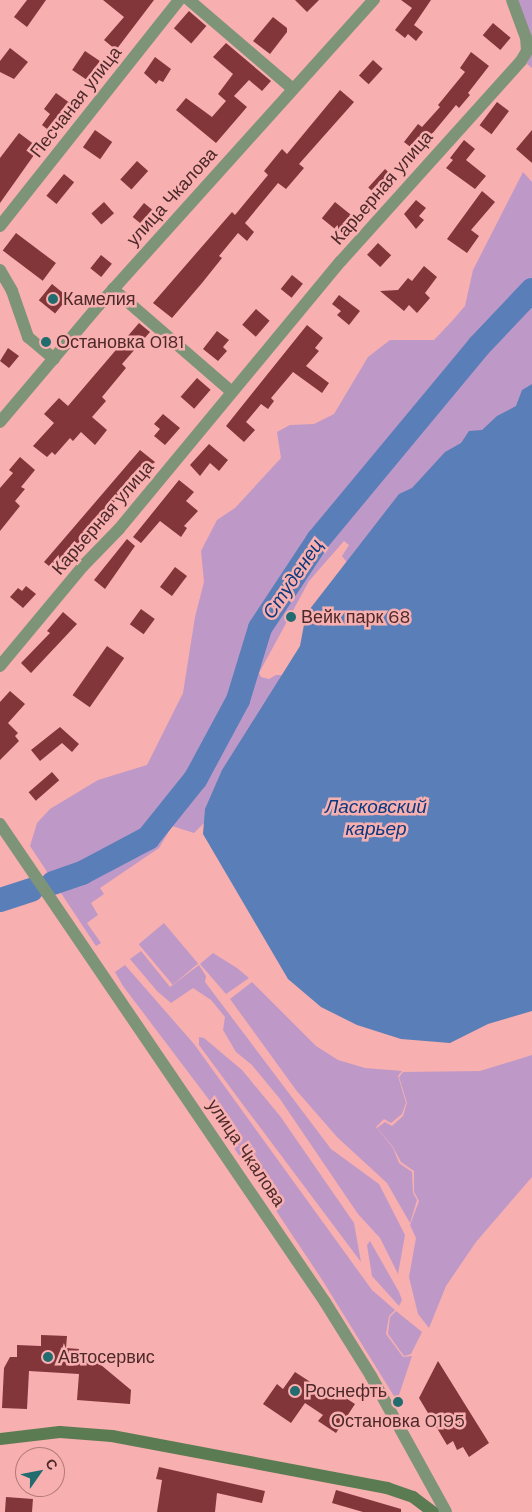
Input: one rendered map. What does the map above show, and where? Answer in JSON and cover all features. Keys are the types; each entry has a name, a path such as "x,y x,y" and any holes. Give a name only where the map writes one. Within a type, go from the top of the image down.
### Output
{"main road":[{"path":"0,1439 60,1432 112,1436 378,1485 413,1497 433,1512"}],"street":[{"name":"Песчаная улица","path":"0,226 180,0"},
{"path":"189,0 293,89"},
{"name":"улица Чкалова","path":"0,422 113,289 374,0"},
{"name":"Карьерная улица","path":"0,666 83,566 119,530 341,261 521,62 527,51 526,38 512,0"},
{"path":"0,270 12,291 28,337 54,359"},
{"path":"113,289 232,392"},
{"name":"улица Чкалова","path":"0,824 325,1302 371,1376 446,1512"}],"shaded area":[{"path":"517,0 532,0 532,44"},
{"path":"532,44 532,68 527,64"},
{"path":"523,172 532,182 532,403 353,570 342,556 349,545 344,541 309,581 259,673 261,677 269,679 276,675 288,675 208,819 194,833 172,826 159,848 100,888 104,894 91,903 98,915 87,923 101,943 96,946 30,846 37,823 50,809 98,780 147,765 183,693 195,617 204,582 201,551 217,520 235,508 281,458 277,432 290,425 314,424 334,414 368,357 390,340 434,340 453,320 465,306 473,270"},
{"path":"164,923 198,964 173,985 139,944"},
{"path":"141,951 170,987 199,965 206,976 205,982 331,1149 379,1184 405,1235 398,1274 380,1238 358,1214 280,1099 252,1065 236,1052 223,1030 225,1017 211,1000 193,988 171,1003 157,991 130,959"},
{"path":"213,953 249,978 226,994 200,964"},
{"path":"125,965 194,1044 372,1290 395,1310 389,1316 386,1334 403,1357 412,1356 397,1401 321,1278 212,1115 213,1105 123,986 115,972"},
{"path":"252,982 316,1046 338,1060 365,1068 402,1071 398,1076 406,1103 402,1114 391,1123 384,1119 376,1127 393,1148 399,1163 412,1172 413,1193 417,1200 410,1223 387,1183 337,1137 296,1090 230,999"},
{"path":"199,1037 204,1038 242,1070 280,1116 354,1223 361,1262 199,1045"},
{"path":"532,1055 532,1177 476,1242 446,1286 429,1328 418,1314 409,1277 416,1238 410,1225 419,1201 414,1192 414,1171 401,1162 393,1147 377,1128 385,1122 392,1126 403,1116 407,1103 399,1077 403,1072 480,1071"},
{"path":"370,1241 399,1292 402,1300 399,1306 372,1276 367,1245"},
{"path":"396,1311 422,1332 411,1354 404,1356 388,1334 390,1317"}],"water":[{"name":"Ласковский карьер","path":"532,384 532,1011 488,1024 450,1043 401,1039 357,1025 321,1007 288,979 203,834 205,809 222,770 300,646 306,614 399,494 412,488 445,452 461,443 469,431 482,430 497,416 516,406 522,390"}],"building":[{"path":"27,0 46,0 27,27 14,17"},
{"path":"103,0 154,0 116,50 104,40 124,17"},
{"path":"295,0 319,0 307,12"},
{"path":"401,0 431,0 414,25 423,32 416,41 408,34 405,38 395,30 412,8"},
{"path":"189,11 206,26 191,43 174,28"},
{"path":"273,17 287,28 287,32 270,54 253,41"},
{"path":"493,23 511,38 500,50 483,35"},
{"path":"226,43 271,81 262,91 249,80 234,96 247,107 216,143 176,110 186,98 212,117 226,101 218,94 233,74 213,57"},
{"path":"10,48 28,62 14,79 0,72 0,61"},
{"path":"85,51 103,63 90,82 72,70"},
{"path":"471,52 489,66 468,93 470,95 459,108 456,105 417,152 404,142 418,124 422,127 440,107 438,105 465,72 460,68"},
{"path":"155,57 171,69 163,82 159,80 156,84 144,73"},
{"path":"373,60 383,69 369,84 359,76"},
{"path":"340,90 354,102 299,164 304,168 286,189 278,183 245,223 254,232 247,241 238,233 219,256 222,258 172,318 153,303 232,212 235,215 268,175 264,171 282,149 287,154"},
{"path":"56,93 74,106 52,133 42,125 50,114 44,109"},
{"path":"497,102 509,111 492,134 480,125"},
{"path":"95,130 112,142 100,159 83,147"},
{"path":"532,130 532,163 516,149"},
{"path":"19,133 39,148 0,203 0,158"},
{"path":"464,140 475,149 466,160 486,176 475,189 446,168 453,160 450,158"},
{"path":"137,161 148,171 131,190 120,180"},
{"path":"385,169 395,178 378,196 368,188"},
{"path":"64,174 74,182 56,204 46,196"},
{"path":"482,191 495,202 471,230 479,236 467,253 447,239"},
{"path":"416,200 426,208 419,216 424,220 416,229 404,214"},
{"path":"104,202 114,213 101,225 91,213"},
{"path":"335,202 357,220 344,236 322,218"},
{"path":"144,203 154,211 143,225 133,217"},
{"path":"16,233 56,263 43,281 3,251"},
{"path":"378,243 391,255 380,267 367,255"},
{"path":"101,255 112,264 101,277 90,268"},
{"path":"424,266 437,277 425,293 430,298 417,313 409,305 404,311 380,291 398,290 408,278 412,281"},
{"path":"292,275 303,284 292,298 281,289"},
{"name":"Камелия","path":"52,284 68,297 55,314 39,300"},
{"path":"339,295 360,311 349,325 337,315 341,311 332,304"},
{"path":"256,309 270,321 256,337 242,325"},
{"path":"139,323 150,332 122,364 126,368 102,397 106,401 92,417 107,430 95,445 81,432 73,441 70,438 55,455 52,452 47,457 33,446 54,423 44,414 59,398 68,406"},
{"path":"307,325 323,338 315,348 319,351 306,366 329,383 322,393 293,372 271,398 274,401 268,409 261,404 246,422 255,430 244,442 226,426"},
{"path":"217,331 229,340 223,347 227,351 218,361 203,349"},
{"path":"8,348 19,356 9,368 0,361"},
{"path":"197,378 211,390 194,409 181,397"},
{"path":"163,414 180,428 165,445 154,436 160,429 154,424"},
{"path":"209,444 228,460 219,471 210,463 200,476 190,465"},
{"path":"140,450 155,462 147,473 142,469 94,526 97,529 83,548 77,543 54,570 44,562"},
{"path":"20,457 35,470 21,487 25,489 15,501 20,506 0,531 0,488 13,473 9,470"},
{"path":"179,480 194,492 186,501 198,511 184,526 187,528 181,537 160,521 141,543 133,537"},
{"path":"127,539 135,546 105,589 94,580"},
{"path":"175,567 187,576 172,596 160,587"},
{"path":"26,586 36,594 23,608 10,597 18,588 22,591"},
{"path":"141,609 155,619 144,634 130,624"},
{"path":"63,612 77,624 31,673 21,663 50,633 47,631"},
{"path":"107,646 124,658 90,707 73,695"},
{"path":"10,691 25,704 8,723 18,733 15,736 19,741 0,760 0,702"},
{"path":"60,727 79,744 72,752 62,743 40,761 31,750"},
{"path":"52,772 59,780 36,801 29,792"},
{"path":"41,1335 67,1336 66,1348 79,1349 78,1355 89,1355 131,1390 130,1404 77,1400 79,1374 29,1371 27,1409 2,1408 4,1368 10,1357 17,1357 17,1345 41,1346"},
{"path":"438,1361 489,1443 469,1457 463,1447 457,1450 453,1441 447,1445 419,1398"},
{"path":"295,1372 335,1398 338,1393 355,1404 336,1433 318,1421 323,1415 305,1403 291,1423 263,1404 277,1384 283,1389"},
{"path":"159,1467 265,1491 262,1503 217,1493 215,1512 157,1512 162,1480 156,1479"},
{"path":"336,1490 401,1509 401,1512 363,1512 332,1503"},
{"path":"6,1497 33,1499 32,1512 5,1512"}],"waterway":[{"name":"Студенец","path":"53,883 82,873 148,838 196,778 238,700 260,628 318,540 479,346 532,290"},
{"name":"Студенец","path":"0,900 31,890"}],"place":[{"name":"Камелия","path":"53,299"},
{"name":"Остановка 0181","path":"46,342"},
{"name":"Вейк парк 68","path":"291,617"},
{"name":"Автосервис","path":"48,1357"},
{"name":"Роснефть","path":"295,1391"},
{"name":"Остановка 0195","path":"398,1402"}]}
